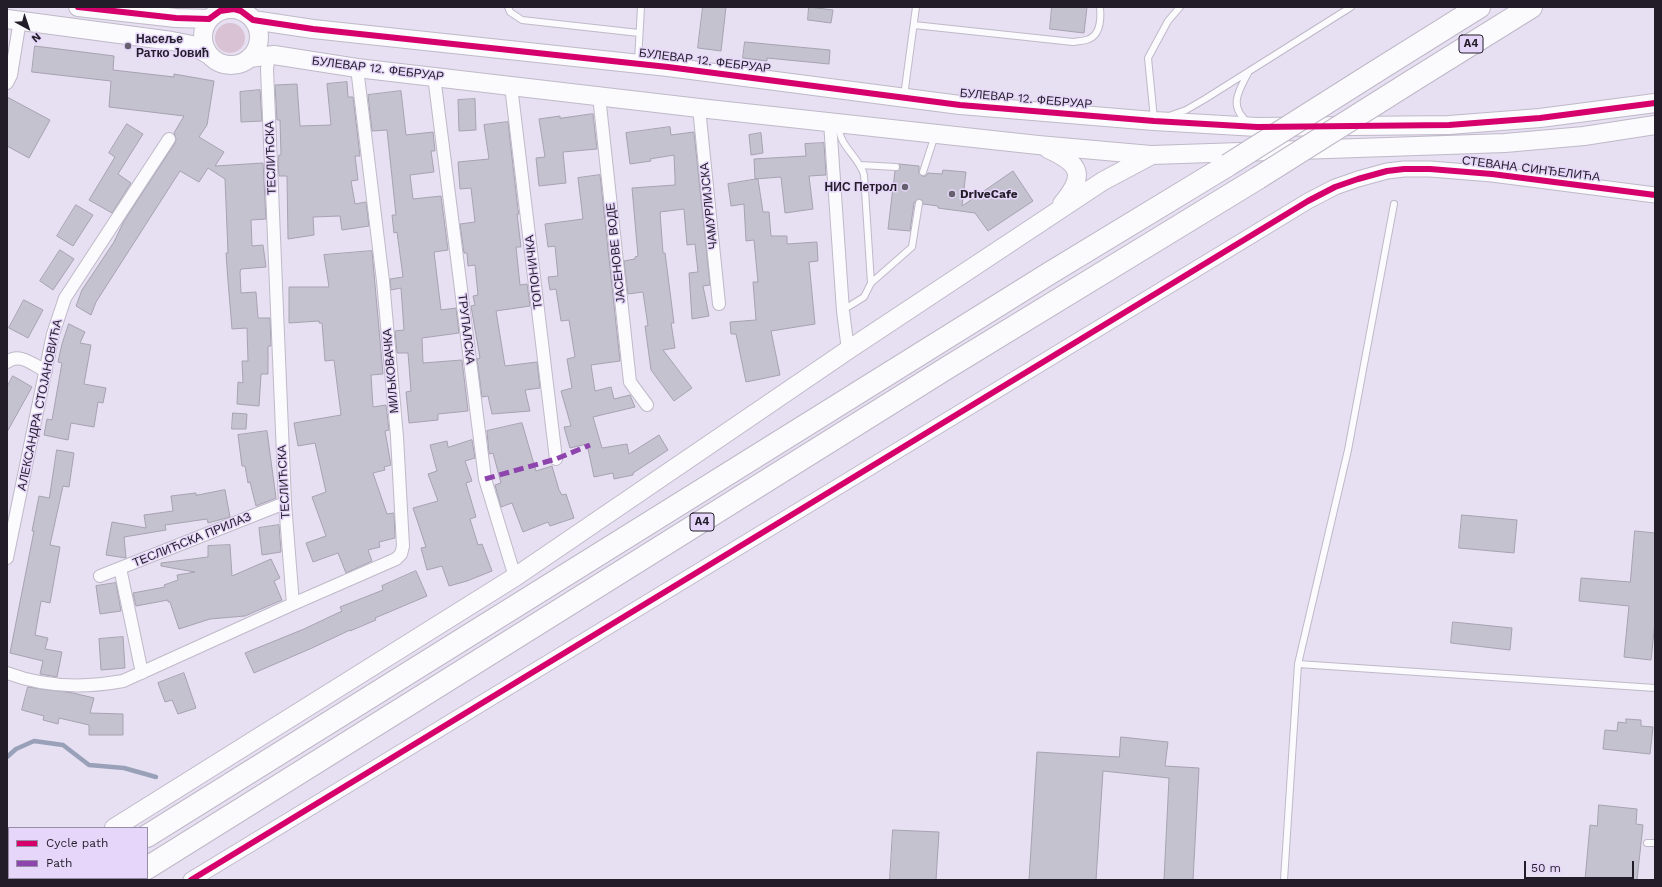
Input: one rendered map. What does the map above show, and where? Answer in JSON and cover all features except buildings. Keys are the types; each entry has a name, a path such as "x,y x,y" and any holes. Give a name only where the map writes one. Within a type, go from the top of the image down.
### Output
{"highway":[{"name":"A4","path":"148,835 1030,285 1228,165 1479,7"},
{"name":"A4","path":"148,867 950,366 1258,178 1531,7"}],"main road":[{"path":"78,7 176,18 209,19"},
{"path":"233,8 241,11 253,20 257,27 258,44 250,58 242,63 228,65 216,61 209,54 204,46 203,37 204,27 209,19 220,11 233,8"},
{"path":"13,19 172,41 192,45 209,54"},
{"name":"БУЛЕВАР 12. ФЕБРУАР","path":"253,20 320,30 638,64 960,105 1154,121 1257,127 1449,125 1540,118 1655,103"},
{"name":"БУЛЕВАР 12. ФЕБРУАР","path":"250,58 274,55 357,68 699,108 1038,145 1152,155 1505,144 1584,136 1655,124"},
{"path":"1038,145 1068,159 1076,170 1077,176 1073,188 1051,216"},
{"path":"116,827 515,577 848,350 1103,181 1152,155"}],"street":[{"path":"7,83 11,76 13,19"},
{"name":"ТЕСЛИЋСКА","path":"269,55 267,69 284,503 293,604"},
{"name":"МИЉКОВАЧКА","path":"293,604 396,559 401,554 403,546 397,437 383,281 357,68"},
{"name":"ТРУПАЛСКА","path":"434,76 485,480 515,577"},
{"name":"ТОПОНИЧКА","path":"511,86 556,459"},
{"name":"ЈАСЕНОВЕ ВОДЕ","path":"600,96 630,382 647,405"},
{"name":"ЧАМУРЛИЈСКА","path":"699,108 720,304"},
{"path":"834,123 843,310 848,350"},
{"name":"АЛЕКСАНДРА СТОЈАНОВИЋА","path":"7,558 53,334 65,298 169,139"},
{"name":"СТЕВАНА СИНЂЕЛИЋА","path":"191,880 1308,201 1335,187 1387,171 1404,169 1430,169 1492,174 1655,195"},
{"path":"7,362 12,358 22,358 46,371"},
{"name":"ТЕСЛИЋСКА ПРИЛАЗ","path":"100,576 284,503"},
{"path":"120,568 142,673"},
{"path":"7,673 26,680 77,685 106,684 123,680 142,673 293,604"}],"lane":[{"path":"508,7 510,12 522,20 639,34"},
{"path":"638,64 640,7"},
{"path":"904,98 916,7"},
{"path":"914,25 1073,42 1089,39 1097,33 1101,15 1100,7"},
{"path":"1180,7 1168,21 1148,58 1154,121 1186,110 1351,7"},
{"path":"1249,72 1238,91 1236,103 1238,113 1250,124 1257,127"},
{"path":"834,123 845,145 860,165 864,175 871,283"},
{"path":"922,170 935,134"},
{"path":"860,165 896,167"},
{"path":"843,310 864,297 871,283 912,247 919,204"},
{"path":"1284,880 1298,664 1348,450 1394,204"},
{"path":"1298,664 1655,688"},
{"path":"1647,843 1655,843"}],"shaded area":[{"path":"230,23 236,24 244,32 244,44 236,52 230,53 224,52 216,44 215,38 216,32 224,24"}],"waterway":[{"path":"7,757 16,749 34,741 63,745 89,765 124,768 156,777"}],"marked path":[{"path":"485,479 556,459 590,445"}],"cycle path":[{"path":"78,7 176,18 209,19 220,11 234,9 241,11 253,20 313,29 668,67 960,105 1154,121 1257,127 1449,125 1540,118 1655,103"},
{"path":"191,880 1308,201 1335,187 1387,171 1404,169 1430,169 1492,174 1655,195"}],"place":[{"name":"Насеље Ратко Јовић","path":"128,46"},
{"name":"НИС Петрол","path":"905,187"},
{"name":"DriveCafe","path":"952,194"}]}
